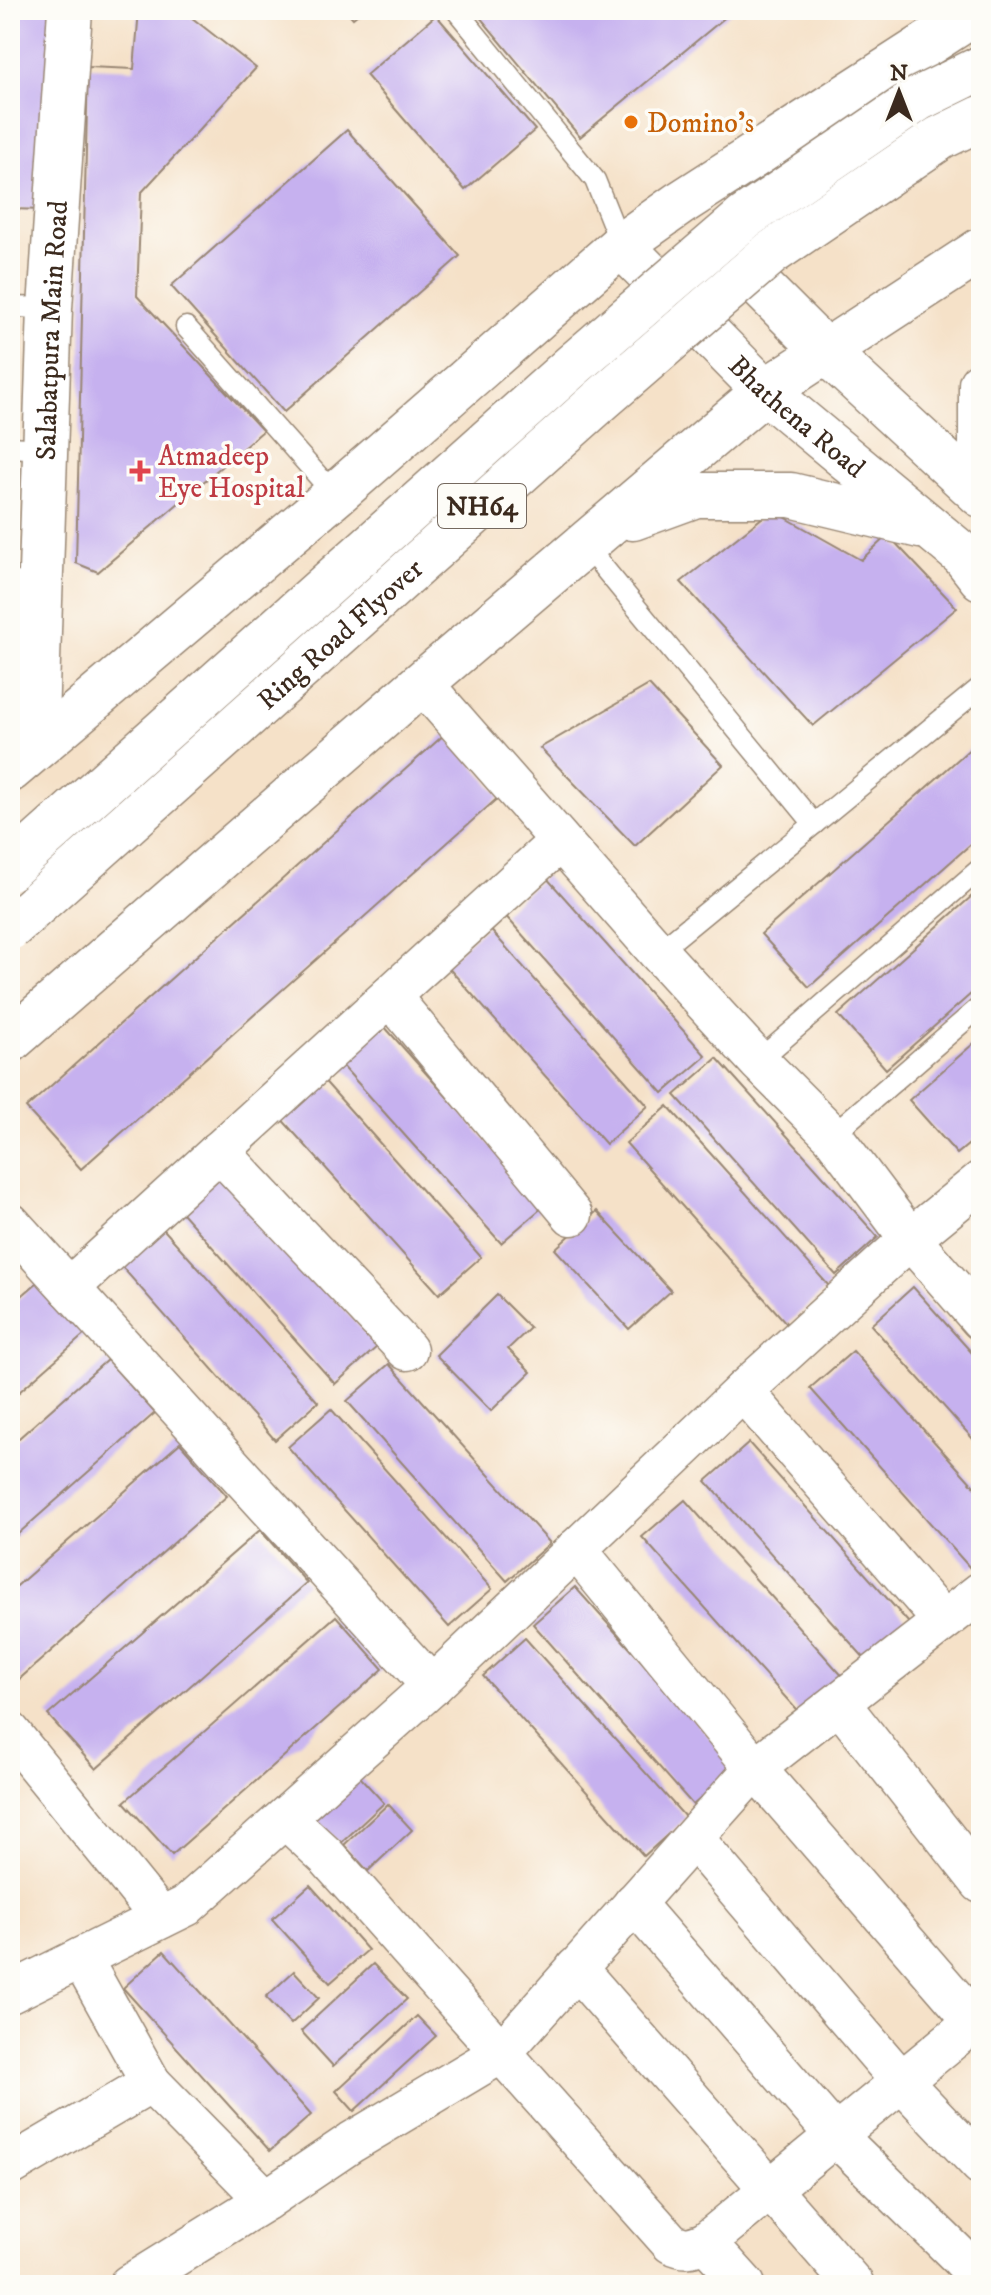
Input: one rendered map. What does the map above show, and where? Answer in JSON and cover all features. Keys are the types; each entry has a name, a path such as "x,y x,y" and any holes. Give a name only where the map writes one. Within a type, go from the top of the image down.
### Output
{"main road":[{"name":"Salabatpura Main Road","path":"18,758 30,308 70,10"},
{"path":"18,758 335,495 621,245 679,204 980,10"},
{"name":"Ring Road Flyover","path":"10,868 560,377 744,218 918,99 981,68"},
{"name":"Ring Road Flyover","path":"10,928 602,399 771,253 940,138 981,118"},
{"path":"679,204 825,351 981,495"},
{"name":"Bhathena Road","path":"621,245 765,391 963,555 981,578"},
{"path":"10,1041 422,683 765,391 981,250"},
{"path":"981,384 981,468"},
{"path":"594,537 696,495 791,495 930,529"}],"street":[{"path":"422,683 658,952 758,1061 832,1135 910,1239 981,1320"},
{"path":"69,1288 560,841"},
{"path":"390,996 572,1215"},
{"path":"219,1151 407,1350"},
{"path":"10,1993 186,1906 432,1686 743,1391 910,1239 981,1181"},
{"path":"10,1223 432,1686"},
{"path":"743,1391 943,1621"},
{"path":"285,1818 326,1856 671,2243 682,2248 706,2242 901,2081 979,2022 755,1768 576,1549"},
{"path":"129,2285 266,2200 352,2142 501,2053 755,1768 981,1592"},
{"path":"840,1704 981,1883"},
{"path":"18,1756 161,1918"},
{"path":"693,1838 901,2081 981,2165"},
{"path":"634,1903 835,2135 981,2280"},
{"path":"81,1958 151,2083 266,2200"},
{"path":"576,1968 854,2285"},
{"path":"10,2166 151,2083"},
{"path":"706,2242 745,2285"}],"lane":[{"path":"456,10 595,180 621,245"},
{"path":"186,327 335,495"},
{"path":"594,537 814,824"},
{"path":"658,952 981,687"},
{"path":"758,1061 981,868"},
{"path":"832,1135 981,1006"}],"building":[{"path":"10,10 53,10 45,210 10,209"},
{"path":"139,10 182,10 256,68 141,193 137,296 263,431 98,572 76,563 88,67 134,69"},
{"path":"346,10 363,10 353,18"},
{"path":"474,10 734,10 580,137"},
{"path":"436,15 535,130 465,190 366,75"},
{"path":"347,130 460,256 284,412 171,286"},
{"path":"772,510 861,560 888,535 957,608 813,726 681,582"},
{"path":"649,685 723,765 635,846 540,748"},
{"path":"445,734 500,796 81,1169 26,1108"},
{"path":"981,739 981,835 809,987 761,934"},
{"path":"545,876 706,1056 663,1093 503,913"},
{"path":"981,888 981,985 886,1069 838,1015"},
{"path":"487,926 648,1106 606,1144 445,964"},
{"path":"383,1025 544,1206 501,1243 340,1063"},
{"path":"981,1037 981,1134 957,1154 909,1100"},
{"path":"717,1058 878,1237 836,1275 675,1095"},
{"path":"321,1077 481,1257 439,1294 278,1115"},
{"path":"668,1106 829,1286 787,1324 626,1143"},
{"path":"216,1167 377,1347 335,1384 174,1204"},
{"path":"597,1211 671,1291 629,1329 555,1249"},
{"path":"157,1222 318,1402 275,1440 115,1259"},
{"path":"38,1282 85,1334 10,1400 10,1306"},
{"path":"913,1287 981,1363 981,1448 871,1325"},
{"path":"497,1295 530,1328 508,1349 531,1372 491,1411 436,1355"},
{"path":"853,1351 981,1494 981,1560 971,1569 810,1388"},
{"path":"107,1360 155,1413 10,1541 10,1446"},
{"path":"389,1364 550,1543 507,1581 347,1401"},
{"path":"331,1409 492,1589 449,1627 288,1447"},
{"path":"180,1443 227,1496 16,1682 10,1675 10,1592"},
{"path":"749,1443 909,1623 867,1661 706,1481"},
{"path":"685,1500 845,1679 803,1717 642,1537"},
{"path":"260,1530 307,1583 96,1769 48,1715"},
{"path":"575,1587 736,1767 693,1805 533,1624"},
{"path":"336,1616 383,1669 172,1855 124,1802"},
{"path":"525,1638 686,1818 644,1856 483,1676"},
{"path":"360,1777 384,1803 340,1844 315,1818"},
{"path":"388,1804 412,1830 368,1871 344,1845"},
{"path":"310,1885 368,1950 330,1983 272,1919"},
{"path":"164,1951 311,2115 270,2151 123,1988"},
{"path":"373,1964 407,1999 333,2066 301,2031"},
{"path":"294,1971 319,1998 291,2024 266,1997"},
{"path":"417,2016 436,2036 354,2111 336,2091"}],"place":[{"name":"Domino's","path":"631,122"},
{"name":"Atmadeep Eye Hospital","path":"140,471"}]}
